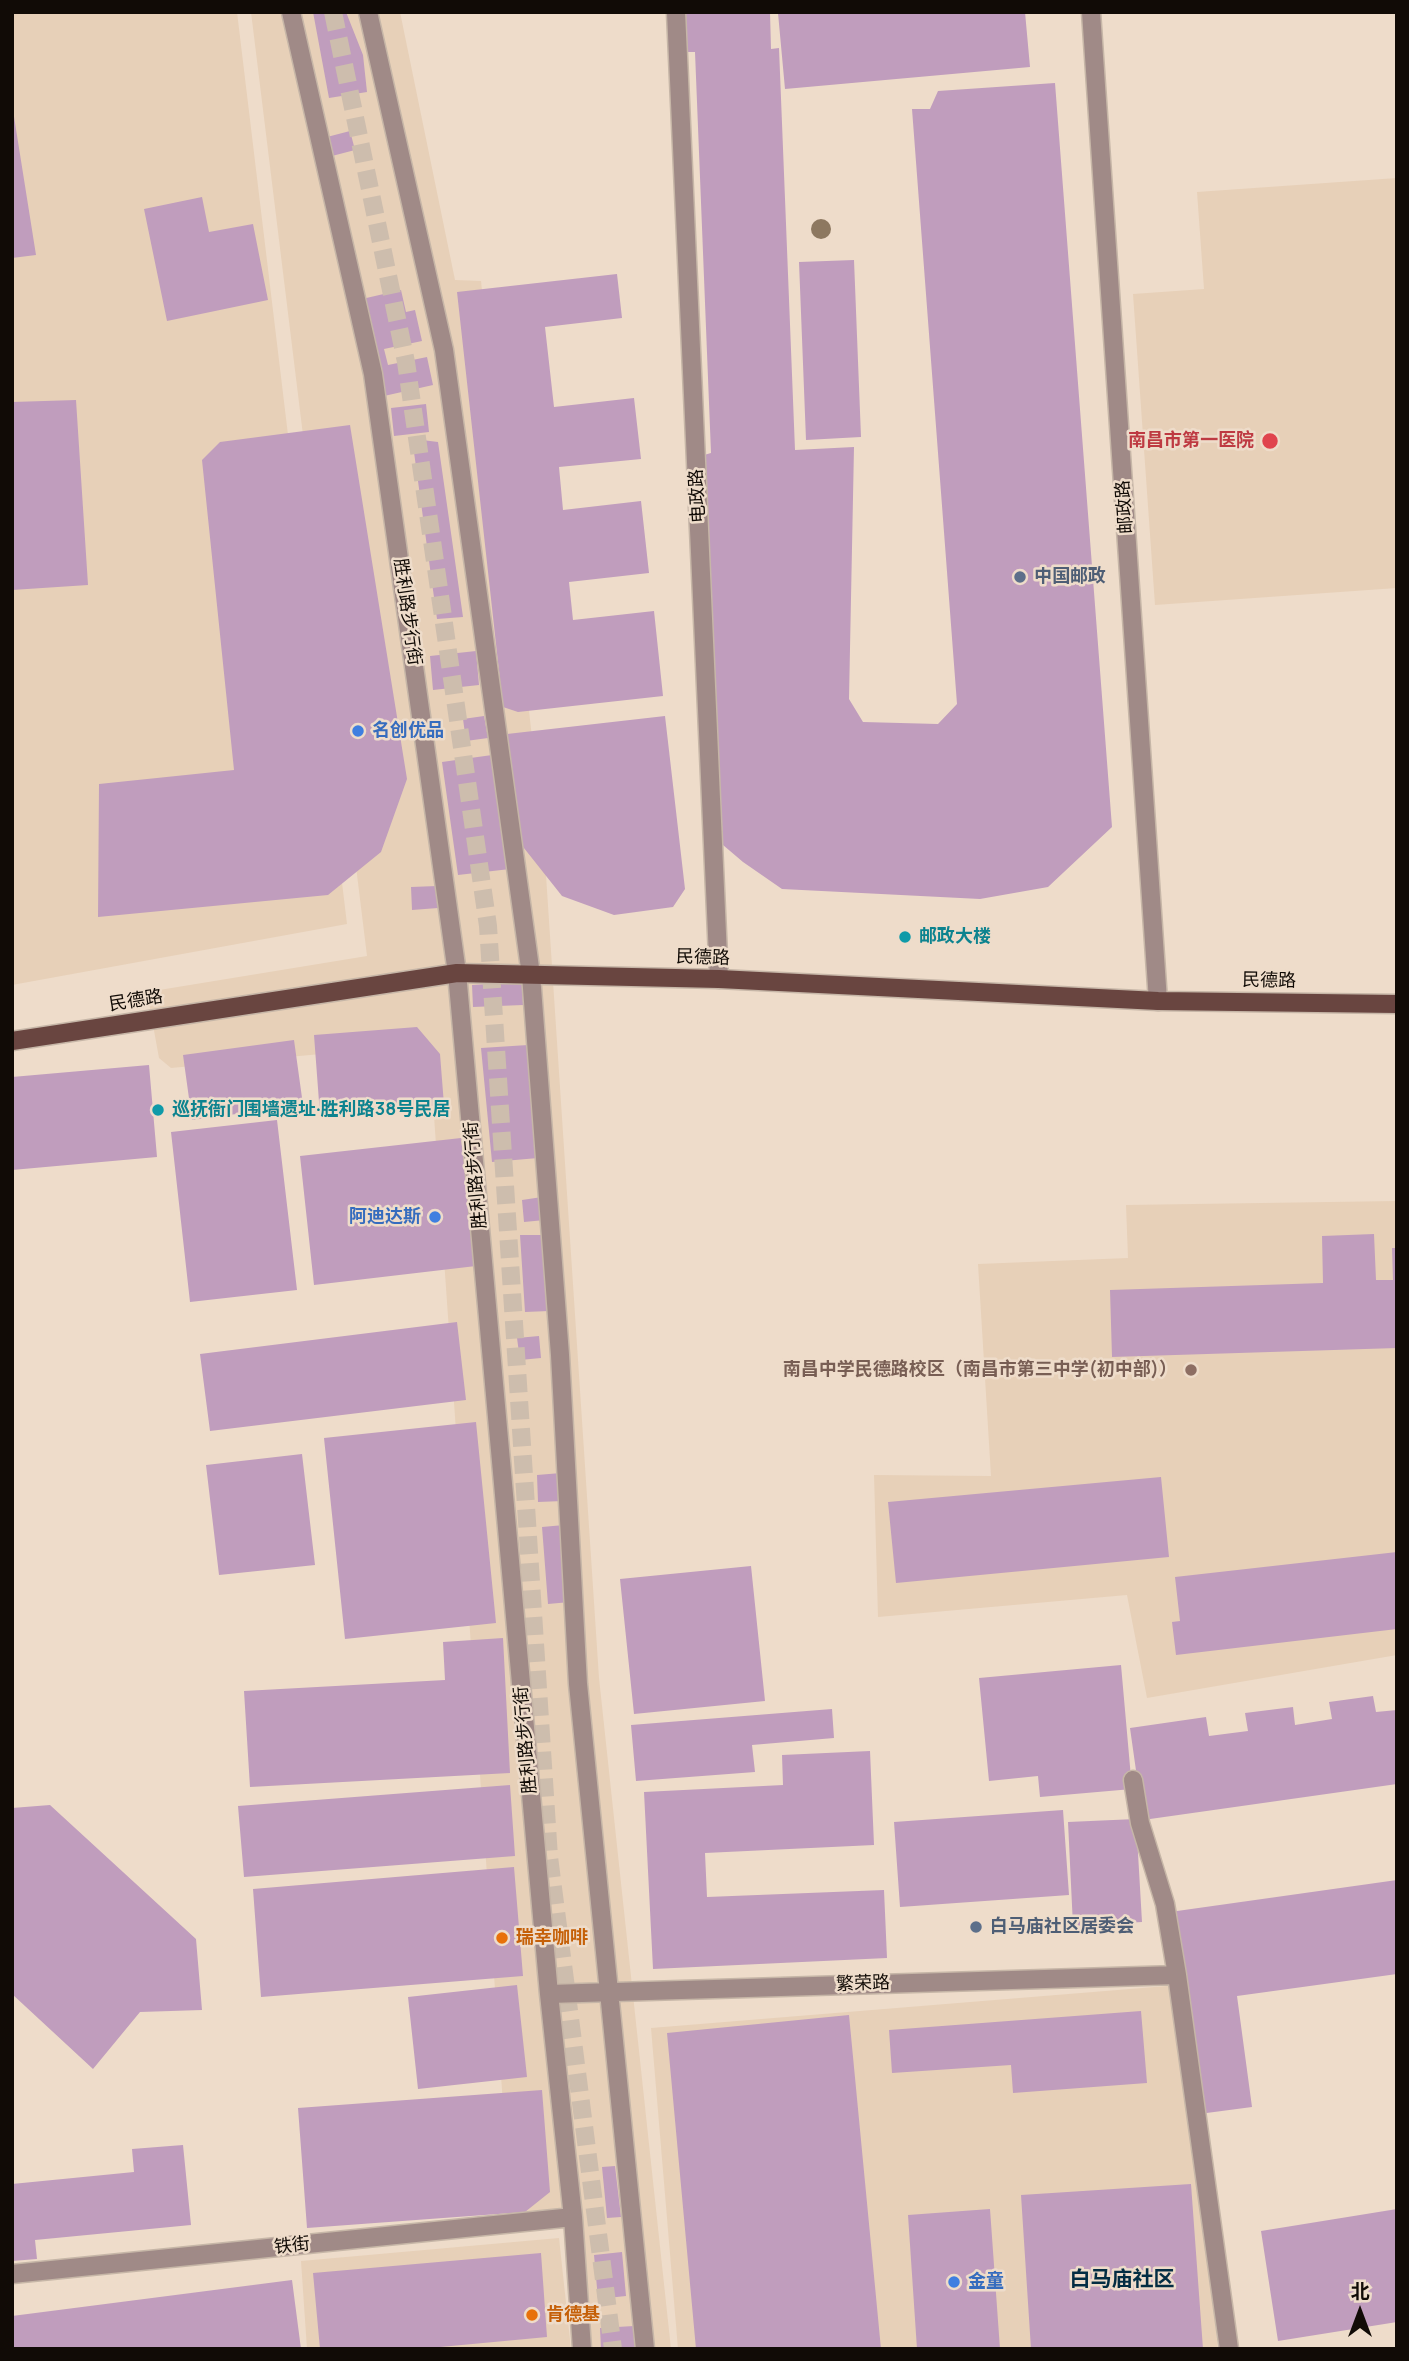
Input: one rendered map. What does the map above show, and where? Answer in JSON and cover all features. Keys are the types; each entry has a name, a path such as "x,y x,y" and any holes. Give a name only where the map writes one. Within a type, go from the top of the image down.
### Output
{"main road":[{"name":"民德路","path":"12,1041 457,973 719,979 1158,1001 1397,1004"}],"street":[{"name":"胜利路步行街","path":"291,12 373,374 457,973 549,1994 573,2217 582,2349"},
{"path":"368,12 444,350 531,975 560,1354 578,1684 645,2349"},
{"name":"电政路","path":"676,12 719,979"},
{"name":"邮政路","path":"1091,12 1158,1001"},
{"path":"1133,1780 1140,1823 1166,1904 1229,2349"},
{"name":"繁荣路","path":"549,1994 1177,1975"},
{"name":"铁街","path":"12,2274 573,2217"}],"shaded area":[{"path":"12,12 237,12 347,924 12,985"},
{"path":"251,12 400,12 455,280 481,281 544,845 599,1678 671,2349 577,2349 566,2228 512,2233 431,1073 417,1045 171,1068 159,1058 147,992 367,956"},
{"name":"南昌市第一医院","path":"1397,178 1397,588 1155,605 1133,294 1204,289 1197,192"},
{"name":"南昌中学民德路校区（南昌市第三中学(初中部)）","path":"1397,1201 1397,1655 1147,1698 1127,1595 878,1617 874,1475 991,1476 978,1264 1128,1258 1126,1205"},
{"path":"1179,1985 1218,2349 678,2349 651,2028"},
{"path":"559,2238 571,2349 307,2349 301,2261"}],"building":[{"path":"313,12 346,12 363,55 367,92 329,98"},
{"name":"中国邮政","path":"682,12 770,12 771,49 779,48 795,450 854,447 849,699 863,722 938,724 957,704 912,109 930,109 938,91 1055,83 1112,827 1048,887 980,899 782,889 723,845 704,455 711,453 695,52 684,52"},
{"path":"1025,12 1030,67 785,89 778,13"},
{"path":"12,104 36,255 12,258"},
{"path":"350,131 355,150 332,156 327,137"},
{"path":"202,197 209,232 253,224 268,300 167,321 144,209"},
{"path":"854,260 861,437 806,440 799,262"},
{"path":"617,274 622,318 545,327 554,407 634,398 641,459 559,467 563,510 641,501 649,573 569,582 573,620 654,611 663,696 518,712 503,707 457,292"},
{"path":"401,290 406,312 415,310 422,341 384,349 388,365 427,357 433,385 384,396 362,299"},
{"path":"76,400 88,585 12,590 12,402"},
{"path":"426,404 429,432 394,436 391,408"},
{"path":"350,425 407,779 381,852 328,895 98,917 99,784 234,770 202,460 220,442"},
{"path":"422,440 438,442 463,617 437,619 413,445"},
{"path":"476,651 479,685 433,690 430,656"},
{"path":"484,716 488,738 466,741 463,719"},
{"path":"665,716 685,889 673,907 614,915 562,896 520,843 507,734"},
{"path":"492,755 510,869 458,875 442,762"},
{"path":"437,886 438,908 412,910 411,887"},
{"path":"522,982 523,1005 473,1007 472,985"},
{"path":"417,1027 440,1054 444,1105 320,1115 314,1035"},
{"path":"294,1040 303,1105 192,1120 183,1055"},
{"path":"528,1045 538,1158 492,1162 481,1048"},
{"path":"149,1065 157,1157 12,1170 12,1077"},
{"path":"277,1120 297,1290 190,1302 171,1132"},
{"path":"461,1138 476,1266 314,1285 300,1156"},
{"path":"542,1197 545,1220 524,1222 522,1200"},
{"path":"1374,1234 1376,1280 1393,1280 1392,1248 1397,1248 1397,1348 1112,1357 1110,1290 1323,1283 1322,1236"},
{"path":"520,1235 544,1235 549,1311 525,1312"},
{"path":"457,1322 466,1400 210,1431 200,1354"},
{"path":"539,1336 541,1358 520,1360 517,1338"},
{"path":"476,1422 496,1623 345,1639 324,1438"},
{"path":"302,1454 315,1565 219,1575 206,1465"},
{"path":"561,1473 563,1501 538,1502 537,1475"},
{"path":"1161,1477 1169,1557 896,1583 888,1502"},
{"path":"564,1525 570,1602 548,1604 542,1527"},
{"path":"1397,1552 1397,1629 1176,1655 1172,1622 1180,1621 1175,1577"},
{"path":"751,1566 765,1701 634,1714 620,1579"},
{"path":"503,1638 510,1773 250,1787 244,1691 445,1680 443,1642"},
{"path":"1121,1665 1132,1789 1040,1797 1038,1776 989,1781 979,1678"},
{"path":"1373,1696 1376,1712 1397,1710 1397,1784 1143,1820 1130,1728 1206,1717 1209,1736 1248,1731 1245,1713 1293,1707 1295,1725 1332,1719 1329,1702"},
{"path":"832,1709 834,1738 752,1745 755,1772 636,1781 631,1725"},
{"path":"870,1751 874,1845 705,1853 707,1897 884,1890 887,1958 653,1969 644,1792 783,1785 782,1755"},
{"path":"510,1785 515,1856 244,1877 238,1806"},
{"path":"50,1805 196,1939 202,2010 140,2012 93,2069 12,1994 12,1808"},
{"path":"1063,1810 1069,1895 900,1907 894,1822"},
{"path":"1136,1819 1142,1922 1073,1926 1068,1822"},
{"path":"514,1867 523,1976 261,1997 253,1889"},
{"path":"1397,1880 1397,1974 1237,1996 1252,2107 1199,2114 1170,1912"},
{"path":"517,1985 527,2077 418,2089 408,1997"},
{"path":"1141,2011 1147,2083 1013,2093 1011,2065 892,2073 889,2030"},
{"path":"849,2015 881,2349 696,2349 667,2033"},
{"path":"542,2090 550,2192 525,2212 307,2228 298,2108"},
{"path":"183,2145 191,2225 35,2240 37,2259 12,2261 12,2184 134,2172 132,2149"},
{"path":"615,2166 621,2217 607,2218 602,2167"},
{"path":"1191,2184 1203,2349 1031,2349 1021,2195"},
{"name":"金童","path":"990,2209 1000,2349 917,2349 908,2215"},
{"path":"1397,2209 1397,2322 1278,2341 1261,2231"},
{"path":"622,2252 626,2296 598,2299 594,2255"},
{"path":"541,2253 547,2337 419,2349 320,2349 313,2273"},
{"path":"292,2280 301,2349 12,2349 12,2316"},
{"path":"634,2326 635,2349 601,2349 600,2328"}],"tunnel":[{"path":"333,12 406,362 488,926 549,1857 613,2349"}],"place":[{"name":"南昌市第一医院","path":"1270,441"},
{"name":"中国邮政","path":"1020,577"},
{"name":"名创优品","path":"358,731"},
{"name":"邮政大楼","path":"905,937"},
{"name":"巡抚衙门围墙遗址·胜利路38号民居","path":"158,1110"},
{"name":"阿迪达斯","path":"435,1217"},
{"name":"南昌中学民德路校区（南昌市第三中学(初中部)）","path":"1191,1370"},
{"name":"白马庙社区居委会","path":"976,1927"},
{"name":"瑞幸咖啡","path":"502,1938"},
{"name":"金童","path":"954,2282"},
{"name":"肯德基","path":"532,2315"}],"district":[{"name":"白马庙社区","path":"1122,2280"}]}
